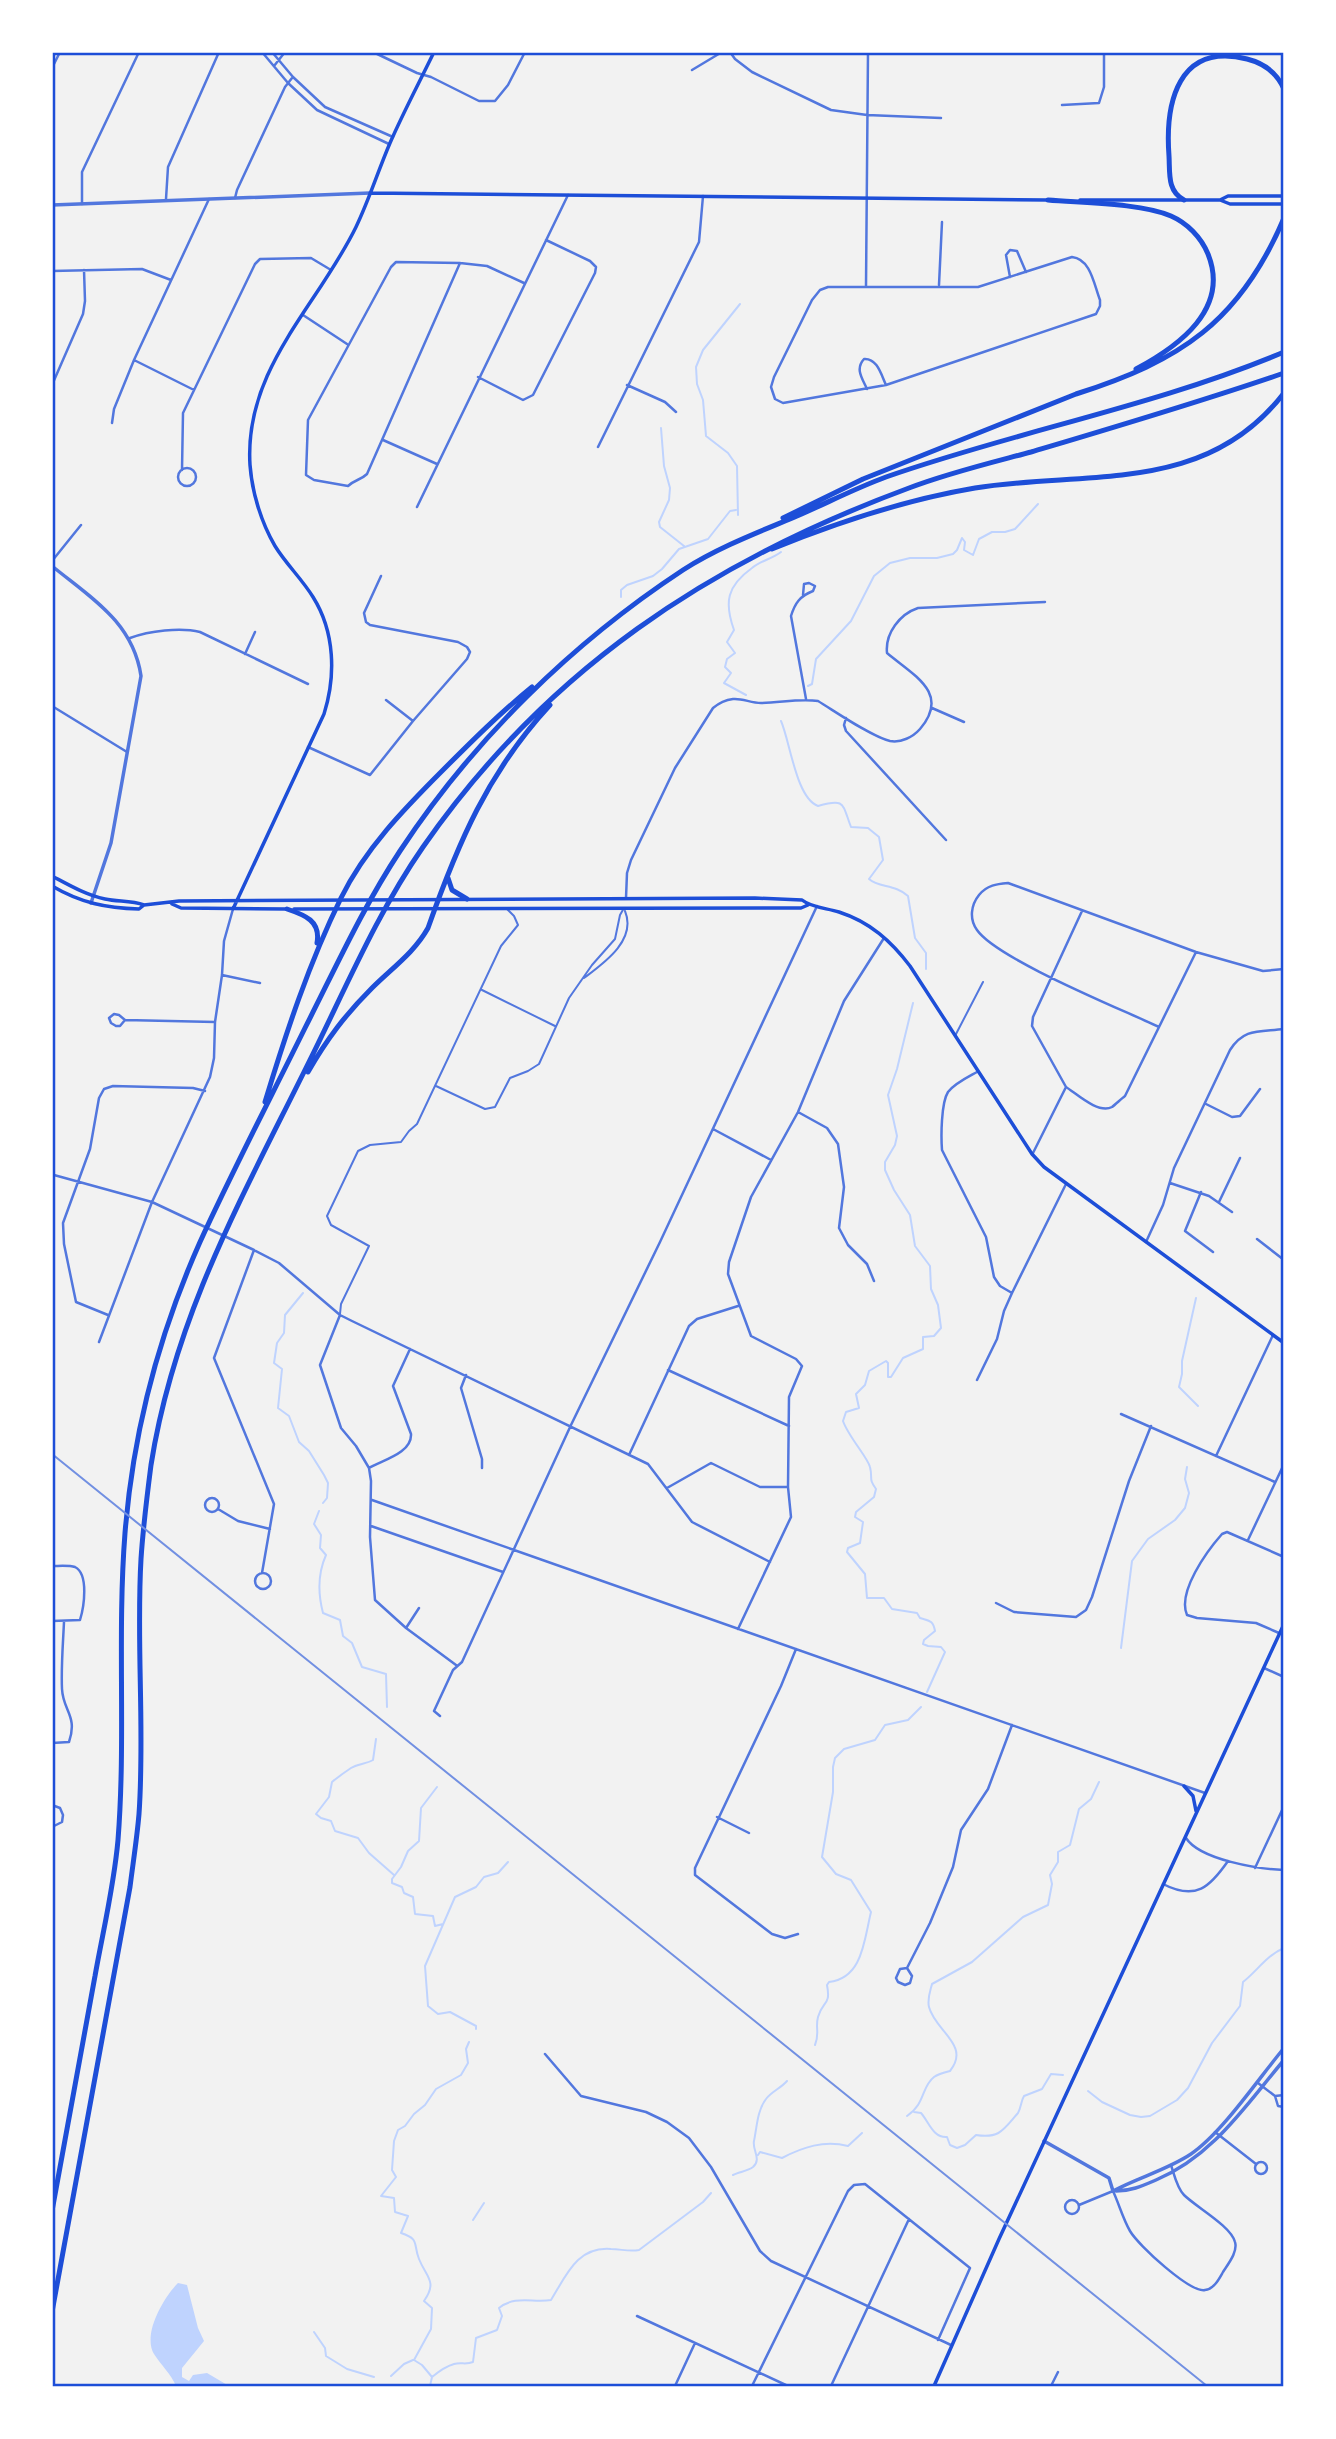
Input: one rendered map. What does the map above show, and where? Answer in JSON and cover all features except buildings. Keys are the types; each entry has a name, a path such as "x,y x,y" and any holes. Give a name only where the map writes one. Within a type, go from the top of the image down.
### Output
{"highway":[{"path":"1184,200 1173,192 1170,181 1167,128 1175,91 1190,70 1217,56 1232,55 1253,60 1269,68 1283,89"},
{"path":"1048,200 1144,209 1173,217 1198,236 1211,261 1212,294 1198,323 1159,356 1110,383"},
{"path":"310,966 340,899 372,848 401,812 486,726 575,651 683,570 720,549 863,479 1110,383 1180,351 1210,328 1251,281 1273,244 1283,218"},
{"path":"720,549 886,478 1204,381 1283,352"},
{"path":"52,2312 130,1887 139,1816 141,1558 151,1468 172,1369 196,1298 228,1225 380,920 420,852 461,795 524,725 580,673 653,616 706,581 786,538 912,486 1200,402 1283,373"},
{"path":"756,556 849,519 941,494 1039,481 1138,474 1171,467 1209,453 1232,440 1259,419 1282,395"},
{"path":"52,2211 118,1843 122,1767 122,1584 133,1467 144,1409 182,1282 211,1216 359,921 399,853 453,780 511,714 575,651"},
{"path":"280,1120 330,1034 372,987 421,941 463,836 498,770 530,728 580,673"},
{"path":"449,871 450,887 467,899"},
{"path":"262,1116 318,940 316,927 309,918 287,909"}],"main road":[{"path":"233,909 329,699 331,680 330,639 313,596 287,564 265,526 253,485 250,440 254,409 275,358 332,271 356,227 389,144 434,52"},
{"path":"370,194 1220,200 1230,204 1283,204"},
{"path":"1220,200 1228,196 1283,196"},
{"path":"52,876 93,896 135,901 144,905 179,901 340,899 785,899 802,900 808,905"},
{"path":"52,886 90,904 119,909 139,909 144,905"},
{"path":"624,908 626,899"},
{"path":"170,903 181,908 467,910 802,908 808,905 866,923 893,944 910,966 1032,1154 1066,1184 1283,1343"},
{"path":"934,2386 1011,2212 1283,1624"},
{"path":"1184,1786 1193,1796 1196,1813"}],"street":[{"path":"52,68 60,52"},
{"path":"82,204 82,172 139,52"},
{"path":"166,200 168,167 219,52"},
{"path":"262,52 288,83 319,111 389,144"},
{"path":"272,52 293,77 325,107 393,137"},
{"path":"273,67 285,52"},
{"path":"373,52 479,100 495,101 508,85 524,52"},
{"path":"692,70 722,52"},
{"path":"730,52 735,60 752,72 818,106 867,115 941,118"},
{"path":"866,286 867,52"},
{"path":"1062,106 1099,103 1104,87 1104,52"},
{"path":"235,198 293,77"},
{"path":"52,205 370,194"},
{"path":"417,507 568,195"},
{"path":"598,447 699,242 703,196"},
{"path":"112,423 114,409 134,360 209,199"},
{"path":"939,286 942,222"},
{"path":"478,377 523,400 533,395 595,273 596,267 590,261 546,239"},
{"path":"1010,276 1006,255 1010,250 1017,251 1026,272"},
{"path":"1072,257 1087,265 1100,306 1096,314 886,385 783,403 775,399 771,387 812,300 820,290 828,287 939,286 978,287 1072,257"},
{"path":"182,470 187,468 195,473 192,484 184,485 179,481 178,475 182,470 183,416 255,264 260,259 311,258 332,271"},
{"path":"460,263 367,474 348,486 314,480 306,475 308,420 391,267 397,262 460,263 487,266 524,283"},
{"path":"52,271 142,269 171,280"},
{"path":"52,385 82,314 85,301 85,270"},
{"path":"303,315 349,345"},
{"path":"868,390 859,371 859,364 864,359 875,362 886,385"},
{"path":"134,360 194,390"},
{"path":"627,385 665,402 676,412"},
{"path":"383,440 437,464"},
{"path":"80,525 52,563 110,615 130,638 141,676 111,843 90,904"},
{"path":"308,747 370,775 470,652 467,647 457,642 370,625 364,619 381,576"},
{"path":"803,595 794,605 791,616 806,699"},
{"path":"626,899 627,873 631,860 675,768 713,708 729,699 772,703 806,699 818,701 883,738 897,741 913,735 921,728 933,701 929,690 887,653 888,640 900,618 908,611 918,608 1045,601"},
{"path":"130,638 140,634 191,630 308,684"},
{"path":"245,654 255,632"},
{"path":"386,699 413,721"},
{"path":"52,706 128,753"},
{"path":"932,708 964,722"},
{"path":"846,718 846,731 946,840"},
{"path":"1159,1027 1011,957 976,929 972,914 977,897 984,889 1008,883 1196,952 1263,971 1283,969"},
{"path":"440,1716 434,1711 457,1665 462,1661 817,906"},
{"path":"99,1342 152,1202 205,1091 214,1058 224,941 233,909"},
{"path":"1082,911 1033,1017 1032,1026 1066,1087 1098,1107 1112,1107 1125,1096 1196,952"},
{"path":"738,1629 791,1517 788,1487 789,1397 802,1366 796,1359 751,1336 738,1306 728,1272 729,1262 744,1212 798,1112 844,1001 884,938"},
{"path":"222,975 260,983"},
{"path":"125,1020 215,1022"},
{"path":"1146,1242 1163,1205 1174,1168 1237,1039 1247,1033 1283,1029"},
{"path":"977,1072 953,1087 945,1100 942,1150 986,1237 994,1277 1000,1286 1013,1293"},
{"path":"108,1315 76,1302 63,1233 63,1223 90,1149 99,1098 104,1089 113,1086 193,1088 205,1091"},
{"path":"1032,1154 1066,1087"},
{"path":"1205,1104 1232,1116 1240,1116 1259,1089"},
{"path":"798,1112 827,1128 838,1143 844,1187 839,1228 848,1245 867,1264 874,1281"},
{"path":"713,1129 771,1160"},
{"path":"1219,1202 1240,1158"},
{"path":"54,1175 152,1202 254,1250 285,1268 340,1315 648,1464 692,1522 770,1562"},
{"path":"1170,1183 1201,1192 1232,1212"},
{"path":"977,1380 997,1339 1004,1311 1066,1184"},
{"path":"1201,1192 1185,1231 1213,1252"},
{"path":"1257,1239 1283,1259"},
{"path":"254,1250 214,1358 274,1503 262,1573 258,1575 256,1583 261,1588 266,1588 271,1580 270,1576 262,1573"},
{"path":"629,1455 689,1326 697,1319 738,1306"},
{"path":"340,1315 321,1358 321,1373 341,1428 369,1468 375,1600 406,1628 457,1665"},
{"path":"1216,1456 1273,1335"},
{"path":"369,1468 407,1448 411,1441 411,1434 393,1386 410,1349"},
{"path":"668,1370 789,1426"},
{"path":"466,1375 461,1388 482,1459 482,1468"},
{"path":"1121,1414 1275,1482"},
{"path":"996,1603 1014,1612 1076,1617 1086,1610 1129,1481 1151,1426"},
{"path":"667,1488 711,1463 760,1487 788,1487"},
{"path":"1248,1541 1283,1464"},
{"path":"215,1499 219,1504 218,1509 209,1513 205,1509 205,1502 215,1499"},
{"path":"372,1500 1205,1793"},
{"path":"218,1509 238,1521 270,1529"},
{"path":"370,1525 503,1572"},
{"path":"1279,1633 1256,1623 1197,1618 1184,1612 1188,1586 1222,1534 1227,1532 1283,1557"},
{"path":"52,1566 72,1566 83,1575 80,1620 52,1622"},
{"path":"406,1628 419,1608"},
{"path":"52,1743 69,1742 71,1733 71,1714 64,1703 62,1688 64,1622"},
{"path":"796,1649 696,1863 695,1875 772,1934 785,1938 798,1934"},
{"path":"1263,1668 1283,1677"},
{"path":"907,1968 952,1869 961,1830 991,1782 1012,1725"},
{"path":"52,1805 60,1808 63,1815 62,1822 52,1827"},
{"path":"1255,1868 1283,1806"},
{"path":"717,1817 749,1833"},
{"path":"1185,1836 1192,1846 1228,1861 1255,1868 1283,1870"},
{"path":"1163,1884 1175,1890 1186,1891 1207,1886 1214,1882 1228,1861"},
{"path":"907,1968 912,1976 910,1983 905,1985 896,1978 900,1969 907,1968"},
{"path":"1079,2205 1076,2201 1069,2200 1065,2209 1071,2214 1075,2213 1079,2205 1171,2165 1193,2152 1215,2132 1283,2048"},
{"path":"545,2054 581,2096 646,2112 667,2122 689,2138 711,2167 760,2251 771,2261 951,2345"},
{"path":"1113,2191 1130,2191 1174,2173 1201,2155 1221,2137 1283,2060"},
{"path":"1256,2081 1275,2096 1278,2106 1283,2107"},
{"path":"1275,2096 1283,2095"},
{"path":"1215,2132 1256,2164"},
{"path":"1044,2141 1109,2178 1130,2232 1144,2248 1188,2286 1200,2291 1208,2290 1231,2260 1236,2249 1235,2242 1228,2231 1181,2193 1171,2165"},
{"path":"752,2386 848,2191 854,2185 865,2184 970,2268 938,2340"},
{"path":"831,2386 909,2219"},
{"path":"637,2316 788,2386"},
{"path":"675,2386 695,2343"},
{"path":"1051,2386 1058,2372"}],"lane":[{"path":"340,1315 341,1304 369,1246 331,1225 327,1216 358,1151 370,1145 401,1142 417,1124 501,946 518,925 514,916 504,908"},
{"path":"435,1086 485,1110 491,1109 510,1078 533,1069 538,1063 569,998 592,965 615,939 624,908"},
{"path":"583,979 597,969 623,942 627,915 624,908"},
{"path":"954,1037 983,982"},
{"path":"481,990 555,1026"}],"water":[{"path":"178,2283 187,2285 204,2341 182,2368 182,2377 189,2381 193,2375 207,2373 229,2386 176,2386 154,2354 151,2336 156,2316"}],"waterway":[{"path":"738,515 737,466 728,453 706,436 703,400 697,384 696,367 703,350 740,304"},
{"path":"661,428 664,466 670,488 669,500 659,522 660,527 684,546"},
{"path":"808,686 812,684 816,659 851,621 874,576 890,563 910,558 937,558 953,554 962,538 965,542 964,550 973,555 979,539 992,532 1015,529 1038,504"},
{"path":"621,597 621,590 627,585 653,576 679,549 708,539 730,511 736,510"},
{"path":"746,695 724,683 731,673 725,667 727,659 735,653 727,642 734,630 729,611 730,595 737,581 744,575 781,552"},
{"path":"781,721 799,781 810,801 818,806 834,803 842,805 851,827 868,828 879,837 883,860 869,879 908,896 915,938 926,953 926,969"},
{"path":"913,1003 888,1095 897,1136 885,1162 885,1170 910,1215 915,1246 930,1266 931,1289 938,1305 941,1328 934,1336 923,1337 923,1349 903,1358 891,1377 888,1377 886,1361 869,1371 865,1385 856,1394 859,1408 846,1412 843,1421 868,1463 871,1480 876,1489 874,1497 856,1512 855,1517 863,1522 860,1543 848,1548 847,1552 865,1574 867,1598 884,1598 892,1609 917,1613 920,1618 933,1625 935,1631 923,1644 941,1647 945,1652 927,1692"},
{"path":"303,1293 285,1315 284,1333 277,1343 274,1363 282,1369 278,1408 289,1416 299,1442 309,1451 328,1483 327,1498 323,1503"},
{"path":"1196,1298 1179,1387 1198,1406"},
{"path":"1121,1648 1132,1561 1148,1539 1175,1520 1185,1508 1189,1493 1185,1479 1187,1467"},
{"path":"319,1511 314,1524 321,1535 320,1548 326,1555 320,1584 323,1613 340,1620 343,1636 352,1643 362,1667 386,1674 387,1707"},
{"path":"815,2045 818,2017 828,1996 827,1985 849,1973 855,1965 864,1945 871,1912 851,1880 836,1874 822,1857 833,1792 835,1758 844,1749 875,1740 885,1725 908,1720 921,1707"},
{"path":"376,1739 373,1760 353,1767 332,1782 329,1797 316,1814 331,1821 335,1831 358,1838 369,1853 394,1875"},
{"path":"907,2116 917,2106 930,2081 950,2071 955,2062 954,2046 932,2016 929,2007 932,1984 972,1962 1023,1917 1048,1905 1052,1884 1050,1875 1058,1862 1058,1852 1070,1845 1079,1809 1091,1799 1099,1782"},
{"path":"437,1787 421,1808 419,1841 408,1851 392,1883 402,1887 404,1893 413,1897 415,1914 433,1916 435,1926 443,1924"},
{"path":"476,2029 476,2026 450,2012 438,2014 428,2006 425,1966 455,1897 476,1887 484,1877 498,1873 508,1862"},
{"path":"1088,2091 1102,2102 1141,2117 1150,2116 1177,2100 1188,2088 1212,2043 1240,2006 1243,1982 1267,1959 1284,1948"},
{"path":"432,2377 414,2360 431,2329 432,2308 424,2301 430,2289 429,2279 415,2243 401,2233 408,2216 395,2212 394,2198 381,2196 396,2177 392,2170 394,2141 398,2130 425,2105 436,2089 461,2075 468,2063 466,2049 469,2042"},
{"path":"914,2112 921,2113 938,2135 947,2137 950,2145 957,2148 976,2135 991,2136 1001,2132 1018,2113 1024,2096 1042,2089 1051,2074 1063,2075"},
{"path":"733,2175 756,2164 754,2141 761,2109 768,2097 787,2081"},
{"path":"758,2155 760,2152 782,2158 814,2146 848,2146 862,2133"},
{"path":"430,2386 432,2377 446,2368 457,2363 473,2362 476,2338 497,2330 502,2316 499,2308 511,2302 551,2300 581,2257 599,2249 639,2250 711,2193"},
{"path":"473,2220 484,2203"},
{"path":"314,2332 325,2348 326,2356 347,2369 374,2377"},
{"path":"391,2376 413,2360"}],"railway":[{"path":"52,1454 1207,2386"}]}
